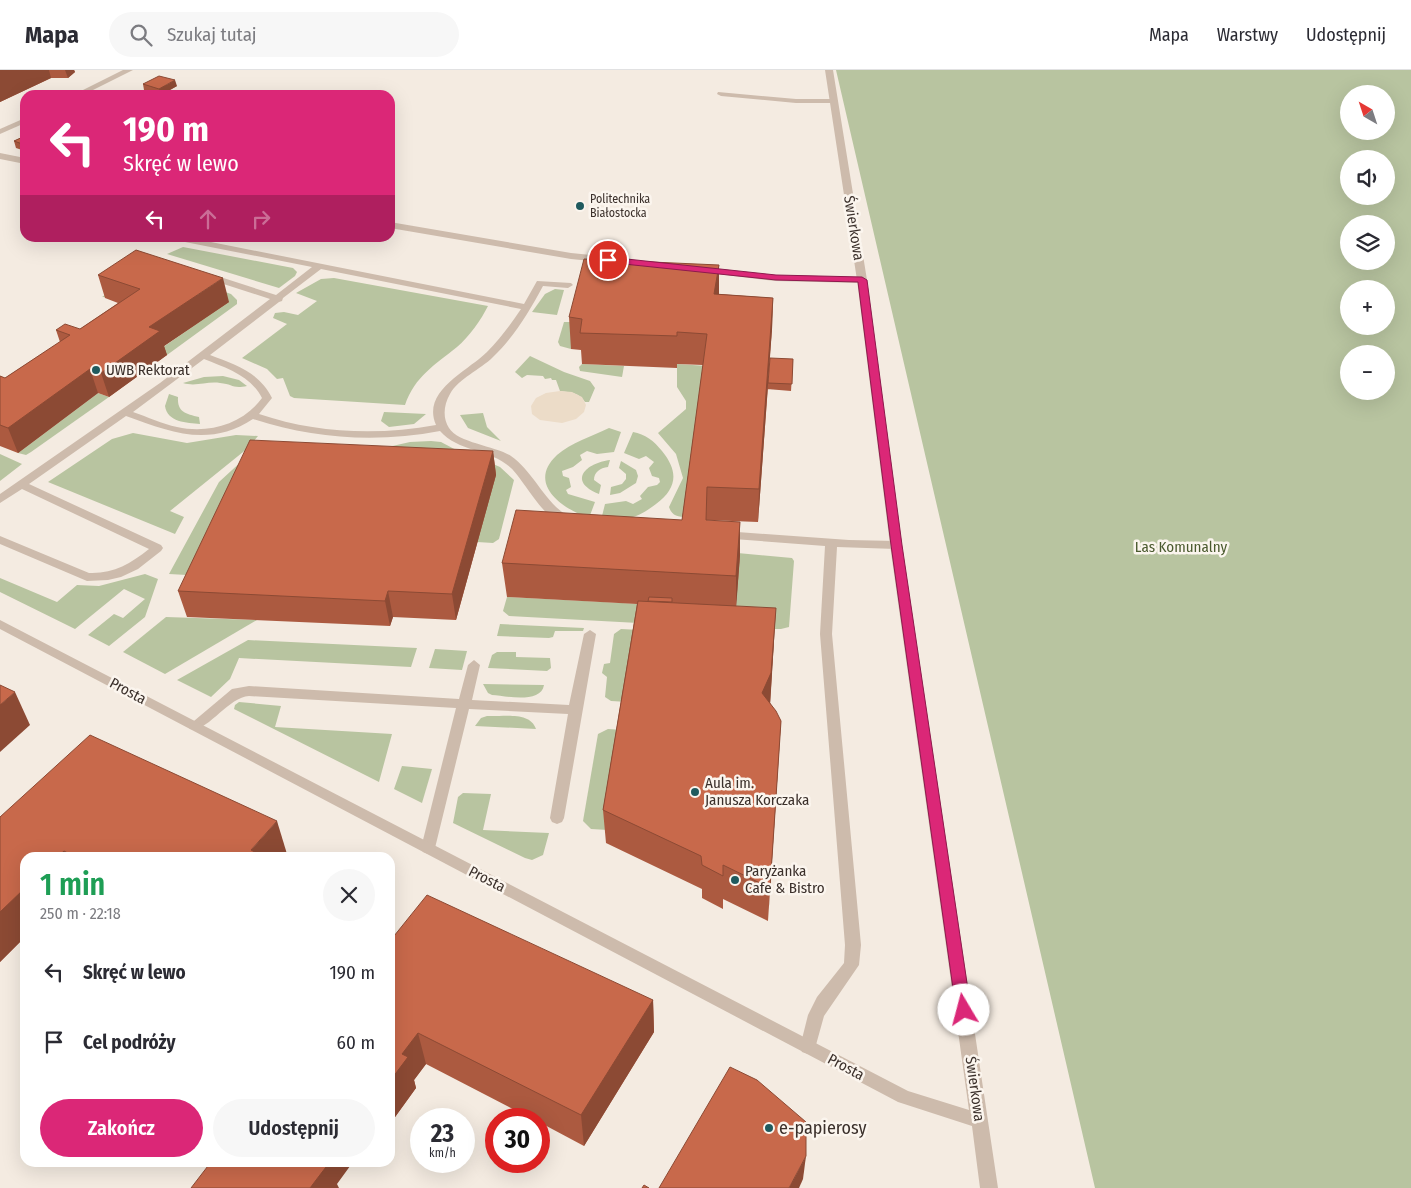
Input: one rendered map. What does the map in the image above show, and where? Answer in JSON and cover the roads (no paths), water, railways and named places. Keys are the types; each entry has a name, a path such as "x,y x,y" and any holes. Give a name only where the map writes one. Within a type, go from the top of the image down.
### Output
{"street":[{"path":"88,90 129,70"},
{"name":"Świerkowa","path":"828,70 862,280 896,545 989,1188"},
{"path":"721,94 796,101 834,101"},
{"path":"0,132 20,122"},
{"path":"0,156 20,160"},
{"path":"395,226 571,256 639,263"},
{"path":"200,242 526,307"},
{"path":"0,499 127,412 279,299 319,266"},
{"path":"688,268 776,278 862,280"},
{"path":"199,273 279,299"},
{"path":"568,285 540,282 526,307 493,353 447,389 439,411 440,424 454,437 500,454 515,465 542,502 563,519 576,525"},
{"path":"127,412 186,432 212,431 234,426 253,416 267,398 264,389 241,371 202,355"},
{"path":"253,416 277,426 304,431 404,435 444,427"},
{"path":"0,540 87,577 101,578 118,575 132,568 157,548 20,484"},
{"path":"716,534 831,543 896,545"},
{"path":"808,1047 816,1015 823,1002 851,965 853,945 826,634 831,543"},
{"name":"Prosta","path":"0,624 904,1097 980,1121"},
{"path":"557,818 590,634"},
{"path":"428,848 474,664"},
{"path":"195,726 230,696 237,692 249,690 575,710"}],"place":[{"name":"Politechnika Białostocka","path":"580,206"},
{"name":"UWB Rektorat","path":"96,370"},
{"name":"Aula im. Janusza Korczaka","path":"695,792"},
{"name":"Paryżanka Cafe & Bistro","path":"735,880"},
{"name":"e-papierosy","path":"769,1128"}],"park label":[{"name":"Las Komunalny","path":"1181,547"}]}
